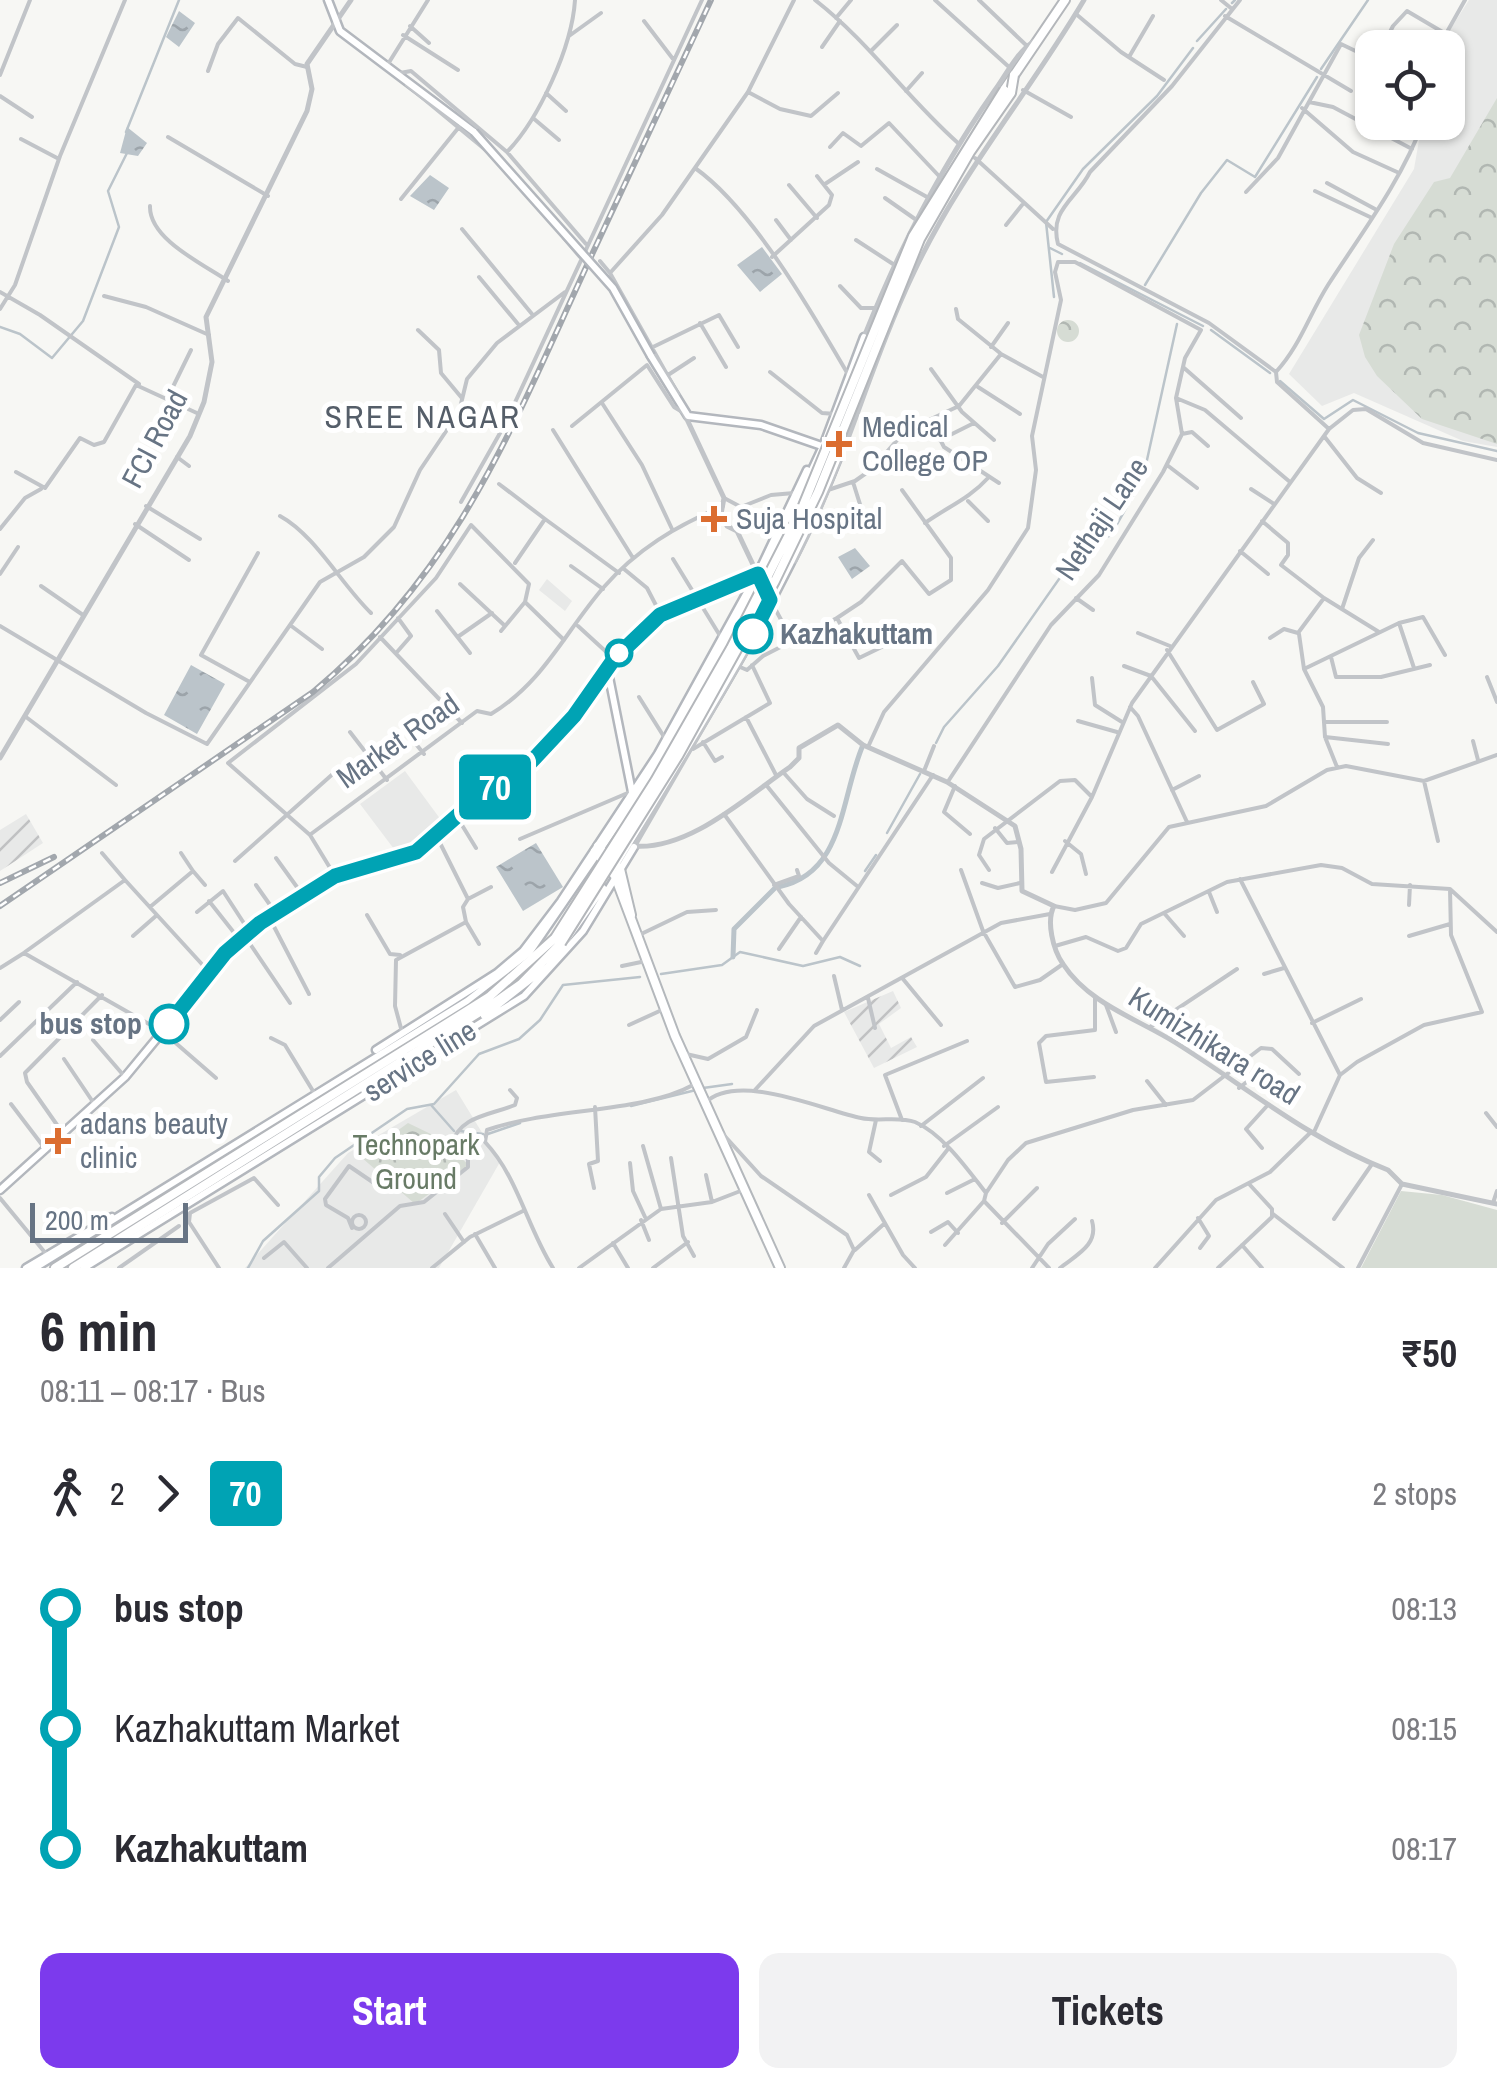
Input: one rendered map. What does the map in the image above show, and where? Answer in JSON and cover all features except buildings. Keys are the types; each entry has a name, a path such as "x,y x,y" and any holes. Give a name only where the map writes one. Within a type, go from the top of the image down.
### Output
{"main road":[{"path":"328,0 340,30 474,132 613,288 652,351 684,414 761,426 824,444 842,454"},
{"path":"55,1268 489,996 554,938 655,781 731,648 800,513 913,236 1012,72 1063,1"},
{"path":"79,1268 494,1004 522,984 561,943 678,756 775,581 818,492 920,239 970,152 1011,93 1012,72"},
{"path":"611,830 656,768 759,576 824,444 864,337"},
{"path":"35,1268 508,972 529,953 666,740 759,576 796,493 824,444"},
{"name":"service line","path":"79,1268 524,996 574,942 727,684 842,454"},
{"path":"0,1190 124,1077 244,935 335,876 416,852 438,837 531,762 590,694 614,659 660,615 759,576"},
{"path":"608,670 632,792"},
{"path":"590,694 609,690"},
{"path":"598,851 613,875 697,1088 780,1268"},
{"path":"26,1268 487,982 522,951 598,851"}],"street":[{"path":"0,75 30,0"},
{"path":"0,309 9,297 59,159 125,0"},
{"name":"FCI Road","path":"0,758 199,414 212,362 206,317 228,281 307,111 312,89 308,67 336,16 351,0"},
{"path":"388,64 428,0"},
{"path":"506,152 533,118 546,92 567,36 575,0"},
{"path":"462,502 504,426 702,0"},
{"path":"610,273 662,215 748,92 794,0"},
{"path":"814,0 872,50 958,143"},
{"path":"822,47 851,0"},
{"path":"935,0 1012,72"},
{"path":"979,0 1027,46"},
{"path":"632,845 740,667 828,490 912,275 976,158 1084,0"},
{"path":"1221,0 1232,9"},
{"path":"1054,230 1066,200 1084,186 1090,172 1172,86 1240,0"},
{"path":"1448,30 1464,0"},
{"path":"421,10 429,15"},
{"path":"1390,30 1408,11 1439,30"},
{"path":"567,36 588,27 601,13"},
{"path":"1076,14 1164,80"},
{"path":"1129,57 1153,16"},
{"path":"1225,16 1351,91"},
{"path":"208,72 218,44 238,18 294,64 308,67"},
{"path":"644,22 673,60"},
{"path":"872,50 898,25"},
{"path":"410,26 429,43"},
{"path":"403,35 458,70"},
{"path":"864,337 893,264 958,143 1027,46 1037,42"},
{"path":"1246,192 1278,158 1302,108 1344,43 1355,49"},
{"path":"580,256 498,162 402,82 400,72 411,71 506,152 586,244"},
{"path":"906,91 922,73"},
{"path":"1023,90 1071,118"},
{"path":"546,92 566,111"},
{"path":"748,92 780,109 811,116 838,93"},
{"path":"0,96 32,117"},
{"path":"1307,101 1324,108 1333,106 1412,149"},
{"path":"1302,108 1353,152 1399,172"},
{"path":"533,118 560,140"},
{"path":"830,146 843,133 861,146 889,122 939,176"},
{"path":"401,199 459,127"},
{"path":"168,137 268,196"},
{"path":"22,139 59,159"},
{"path":"1276,372 1295,352 1326,289 1416,140"},
{"path":"976,158 1022,205 1054,230 1060,248 1209,323 1276,372 1277,382 1329,429"},
{"path":"825,184 858,162"},
{"path":"695,168 710,180 772,257 850,378"},
{"path":"877,169 927,197"},
{"path":"772,257 817,218 833,198 817,176"},
{"path":"1327,184 1375,209"},
{"path":"789,185 817,218"},
{"path":"1315,192 1370,217"},
{"path":"885,198 915,219"},
{"path":"1006,225 1022,205"},
{"path":"150,206 154,226 228,281"},
{"path":"776,220 792,241"},
{"path":"462,229 532,314"},
{"path":"856,240 893,264"},
{"path":"600,261 668,375 724,498 727,526 736,530 792,640"},
{"path":"868,747 884,712 988,590 1028,528 1036,470 1032,436 1048,341 1061,300 1055,272 1058,262 1075,262 1201,330 1183,367 1176,398 1182,434 1192,432 1208,446"},
{"path":"478,277 518,324"},
{"path":"840,286 860,308 876,308"},
{"path":"0,292 139,384 199,414"},
{"path":"0,626 207,744 309,594 364,557 394,526 420,470 460,412 467,379 518,324 565,292"},
{"path":"104,296 146,307 209,334"},
{"path":"956,308 958,319 992,347 1044,378"},
{"path":"652,351 718,315 738,346"},
{"path":"700,323 726,367"},
{"path":"992,347 1008,324"},
{"path":"418,330 439,350 440,372 461,397"},
{"path":"167,400 191,350"},
{"path":"828,490 853,482 872,469 905,430 931,422 959,406 1001,354"},
{"path":"668,375 694,358"},
{"path":"572,426 650,365 674,408 684,414"},
{"path":"1183,367 1242,418"},
{"path":"931,369 974,423 994,440"},
{"path":"770,372 822,413 836,414"},
{"path":"0,529 26,498 40,489 80,438 94,444 104,442 139,384"},
{"path":"978,387 1020,414"},
{"path":"1176,398 1205,410 1290,482"},
{"path":"601,402 642,465 672,530"},
{"path":"1052,872 1065,841 1092,797 1130,707 1168,648 1329,429 1353,410 1366,409 1423,443 1497,460"},
{"path":"931,422 940,440 967,466 998,483"},
{"path":"940,440 974,423"},
{"path":"552,430 632,558"},
{"name":"Nethaji Lane","path":"948,782 1037,645 1099,575 1182,434"},
{"path":"1324,436 1357,478 1381,493"},
{"path":"176,456 189,466"},
{"path":"1167,465 1197,488"},
{"path":"16,472 40,489"},
{"path":"924,524 952,504 968,501 988,478"},
{"path":"853,482 864,517 875,532"},
{"path":"500,484 647,588 660,615"},
{"path":"1251,489 1274,504"},
{"path":"740,667 747,670 792,640 836,618 860,602 902,561 928,594 951,580 950,558 902,490"},
{"path":"724,498 741,507 771,494 796,493"},
{"path":"968,501 988,520"},
{"path":"146,506 200,539"},
{"name":"Market Road","path":"310,835 333,814 424,754 476,711 494,713 525,691 603,589 632,558 672,530 723,506"},
{"path":"280,516 303,530 334,575 371,614"},
{"path":"514,564 545,519"},
{"path":"1262,521 1288,542 1288,555 1281,565 1379,632"},
{"path":"135,524 190,560"},
{"path":"335,876 310,835 228,763 296,714 380,637 436,578 469,526 514,564 529,584 525,602 503,629 492,613 460,584"},
{"path":"1342,609 1360,558 1373,540"},
{"path":"0,574 18,547"},
{"path":"1240,550 1268,574"},
{"path":"248,681 201,655 258,554"},
{"path":"673,559 722,639"},
{"path":"571,566 603,589"},
{"path":"40,586 83,616"},
{"path":"1076,598 1093,610"},
{"path":"1324,598 1298,633 1304,669 1323,707 1325,737 1337,767"},
{"path":"525,602 566,642"},
{"path":"437,611 470,653"},
{"path":"458,637 492,613"},
{"path":"1304,669 1399,623 1422,616 1446,656"},
{"path":"397,652 411,636 398,618"},
{"path":"836,618 860,658 890,644"},
{"path":"1399,623 1414,668"},
{"path":"290,626 322,649"},
{"path":"578,626 614,659"},
{"path":"1270,638 1284,629 1298,633"},
{"path":"1138,632 1168,648 1217,730 1264,704 1253,682"},
{"path":"380,637 462,723"},
{"path":"1331,657 1336,677 1381,677 1430,665"},
{"path":"693,748 770,702 752,665"},
{"path":"1124,666 1151,676 1195,731"},
{"path":"1486,677 1497,702"},
{"path":"1092,678 1095,705 1122,722"},
{"path":"638,697 666,740"},
{"path":"1130,707 1187,822"},
{"path":"26,716 116,785"},
{"path":"746,717 780,774 806,799 834,816"},
{"path":"1078,721 1118,733"},
{"path":"1325,722 1388,722"},
{"path":"611,830 632,845 677,836 724,814 800,758 799,748 838,725 868,747 948,782 1016,826 1020,884 1027,896 1074,910 1106,903 1169,827 1216,820 1266,806 1337,767 1424,781 1497,756"},
{"path":"350,732 387,780"},
{"path":"407,733 424,754"},
{"path":"1325,737 1388,744"},
{"path":"1472,741 1478,760"},
{"path":"703,742 716,761 722,757"},
{"path":"924,772 934,746"},
{"path":"235,861 335,772"},
{"path":"816,953 933,775"},
{"path":"1172,790 1199,776"},
{"path":"989,870 979,850 995,828 1064,778 1074,780 1092,797"},
{"path":"1424,781 1438,841"},
{"path":"765,784 830,863 857,886"},
{"path":"955,786 944,812 970,834"},
{"path":"520,840 577,811 632,792"},
{"path":"724,814 774,885 824,941"},
{"path":"457,818 476,848"},
{"path":"995,828 1008,843 1020,842"},
{"path":"438,837 468,899"},
{"path":"1065,841 1080,854 1086,874"},
{"path":"181,852 205,885"},
{"path":"102,853 210,973"},
{"path":"276,858 302,894"},
{"path":"1056,946 1086,937 1118,951 1126,948 1142,924 1240,878 1320,865 1342,868 1372,884 1450,890 1497,932"},
{"path":"774,885 799,876 797,870"},
{"path":"961,870 983,932 1015,988 1040,980 1063,964"},
{"path":"150,907 193,871"},
{"path":"1240,878 1340,1076"},
{"path":"0,968 126,880"},
{"path":"982,884 998,888 1020,884"},
{"path":"256,885 310,994"},
{"path":"1409,905 1410,885"},
{"path":"479,944 466,922 463,907 468,899 490,887"},
{"path":"1159,1267 1180,1246 1198,1218 1227,1191 1270,1172 1312,1133 1340,1076 1416,1029 1482,1012 1457,956 1450,924 1450,890"},
{"path":"197,912 224,891 244,935 290,1003"},
{"path":"1209,892 1217,912"},
{"path":"208,902 244,935"},
{"path":"754,1090 800,1037 842,1010 1001,923 1050,914 1054,906"},
{"path":"637,936 687,912 716,910"},
{"path":"1164,913 1184,936"},
{"name":"Kumizhikara road","path":"1050,914 1063,964 1106,1005 1149,1027 1266,1107 1388,1170 1402,1184"},
{"path":"367,915 390,954 401,955 466,922"},
{"path":"133,936 158,916"},
{"path":"779,949 801,916"},
{"path":"1408,936 1450,924"},
{"path":"24,953 163,1032 216,1078"},
{"path":"401,955 394,968 395,1006 402,1032"},
{"path":"622,966 646,961"},
{"path":"1149,1027 1237,968"},
{"path":"1264,974 1284,968"},
{"path":"834,976 842,1010"},
{"path":"904,979 941,1025"},
{"path":"0,1056 78,982"},
{"path":"63,1134 26,1082 25,1073 102,995"},
{"path":"1094,1078 1046,1082 1040,1043 1046,1036 1096,1030 1095,996"},
{"path":"868,998 875,1028"},
{"path":"1311,1023 1361,998"},
{"path":"0,1020 19,1002"},
{"path":"1106,1005 1116,1032"},
{"path":"629,1025 664,1009"},
{"path":"683,1053 716,1056 746,1037 756,1010"},
{"path":"271,1038 285,1045 313,1090"},
{"path":"93,1040 124,1077"},
{"path":"902,1120 885,1075 968,1041"},
{"path":"945,1245 984,1201 1008,1160 1026,1143 1133,1110 1193,1100 1266,1047 1299,1074"},
{"path":"64,1058 96,1105"},
{"path":"1239,1088 1254,1077"},
{"path":"921,1126 983,1078"},
{"path":"1147,1080 1166,1105"},
{"path":"553,1268 523,1211 506,1166 484,1134 508,1124 651,1100 697,1088"},
{"path":"328,1268 400,1206 424,1202 468,1167 468,1159 452,1145 453,1138 471,1120 515,1105 518,1100 510,1090"},
{"path":"705,1104 713,1096 754,1090 876,1120 902,1120 921,1126 986,1193"},
{"path":"10,1104 46,1150"},
{"path":"594,1188 589,1164 598,1161 595,1107"},
{"path":"891,1195 926,1177 946,1148 998,1107"},
{"path":"1262,1148 1246,1129 1266,1107"},
{"path":"1486,1113 1497,1127"},
{"path":"876,1120 869,1152 880,1161"},
{"path":"715,1126 760,1176 847,1234 854,1250"},
{"path":"643,1146 660,1209"},
{"path":"671,1158 694,1256"},
{"path":"630,1163 633,1191 649,1240"},
{"path":"1334,1219 1372,1164"},
{"path":"359,1240 348,1218 326,1205 325,1198 349,1166 374,1182"},
{"path":"706,1175 712,1202"},
{"path":"218,1268 190,1222 190,1213 254,1178 278,1205"},
{"path":"947,1193 975,1179"},
{"path":"1248,1183 1273,1214 1343,1268"},
{"path":"1358,1268 1402,1184 1495,1204 1497,1191"},
{"path":"1002,1223 1037,1188"},
{"path":"579,1268 589,1265 643,1218 660,1209 712,1202 743,1190"},
{"path":"869,1195 916,1268"},
{"path":"0,1198 47,1255"},
{"path":"984,1201 1049,1268"},
{"path":"432,1268 476,1234 523,1211"},
{"path":"445,1214 464,1242"},
{"path":"1218,1268 1273,1214"},
{"path":"352,1226 365,1226 360,1215"},
{"path":"352,1226 354,1217 366,1215 376,1226"},
{"path":"1198,1218 1209,1236 1200,1248"},
{"path":"1032,1268 1075,1219"},
{"path":"1060,1268 1089,1245 1095,1231 1092,1221"},
{"path":"931,1232 948,1222 958,1233"},
{"path":"844,1268 854,1250 885,1223"},
{"path":"119,1268 178,1226"},
{"path":"476,1234 495,1268"},
{"path":"264,1258 286,1242 306,1268"},
{"path":"653,1268 688,1242"},
{"path":"613,1243 628,1268"},
{"path":"1241,1245 1262,1268"}],"shaded area":[{"path":"1469,0 1497,0 1497,447 1463,441 1354,393 1322,406 1289,374 1414,169 1419,140 1465,140 1465,30 1450,30"},
{"path":"547,579 572,601 565,611 539,590"},
{"path":"405,771 441,820 397,853 360,804"},
{"path":"26,814 43,843 0,871 0,830"},
{"path":"893,991 901,1008 879,1024 891,1048 911,1037 917,1047 874,1068 844,1012"},
{"path":"456,1090 500,1162 439,1268 245,1268 348,1153"}],"green space":[{"path":"1497,98 1497,444 1422,419 1377,376 1365,357 1359,335 1394,244 1434,182 1450,178"},
{"path":"1068,320 1076,323 1076,339 1068,342 1060,339 1057,331 1060,323"},
{"name":"Technopark Ground","path":"408,1123 435,1136 469,1165 415,1204 361,1157"},
{"path":"1401,1191 1442,1195 1497,1210 1497,1268 1361,1268"}],"water":[{"path":"179,11 195,23 179,47 166,37"},
{"path":"127,127 147,143 138,156 120,153"},
{"path":"430,175 449,188 434,210 410,196"},
{"path":"762,247 782,274 760,292 737,265"},
{"path":"855,548 870,566 852,579 838,557"},
{"path":"191,665 225,684 197,734 164,715"},
{"path":"536,843 563,887 523,911 496,867"}],"waterway":[{"path":"126,132 179,0"},
{"path":"1232,3 1235,0"},
{"path":"1321,69 1368,0"},
{"path":"1197,41 1226,9"},
{"path":"1054,297 1046,222 1083,169 1157,96 1193,48"},
{"path":"1145,285 1201,193 1227,160 1255,177 1317,77"},
{"path":"0,327 20,334 52,358 83,321 119,227 108,191 127,153"},
{"path":"1050,248 1062,254"},
{"path":"1080,263 1203,326"},
{"path":"1116,526 1143,478 1177,324"},
{"path":"1211,330 1270,373"},
{"path":"1280,381 1324,419 1353,400 1418,433 1497,451"},
{"path":"936,743 944,727 998,666 1085,542 1109,536"},
{"path":"778,887 800,879 816,867 828,850 863,745"},
{"path":"887,833 920,774"},
{"path":"865,871 876,855"},
{"path":"733,957 734,929 774,889"},
{"path":"661,974 722,965 740,952 803,966 840,957 860,966"},
{"path":"248,1268 263,1241 319,1191 319,1177 335,1158 407,1109 434,1104 479,1054 519,1039 540,1020 563,985 640,977"},
{"path":"703,1088 732,1084"},
{"path":"631,1106 696,1090"},
{"path":"431,1105 454,1131"},
{"path":"485,1135 520,1123"},
{"path":"460,1131 483,1134"}],"railway":[{"path":"0,906 313,692 365,644 409,594 447,542 510,430 711,0"},
{"path":"0,883 54,857"}],"bus line":[{"name":"70","path":"169,1024 225,953 260,923 307,890 335,876 416,852 438,837 473,802 531,762 574,716 614,659 660,615 758,574 770,600 753,634"}],"place":[{"name":"Medical College OP","path":"839,444"},
{"name":"Suja Hospital","path":"714,519"},
{"name":"Kazhakuttam","path":"753,634"},
{"name":"bus stop","path":"169,1024"},
{"name":"adans beauty clinic","path":"58,1141"}],"district":[{"name":"SREE NAGAR","path":"423,417"}]}
